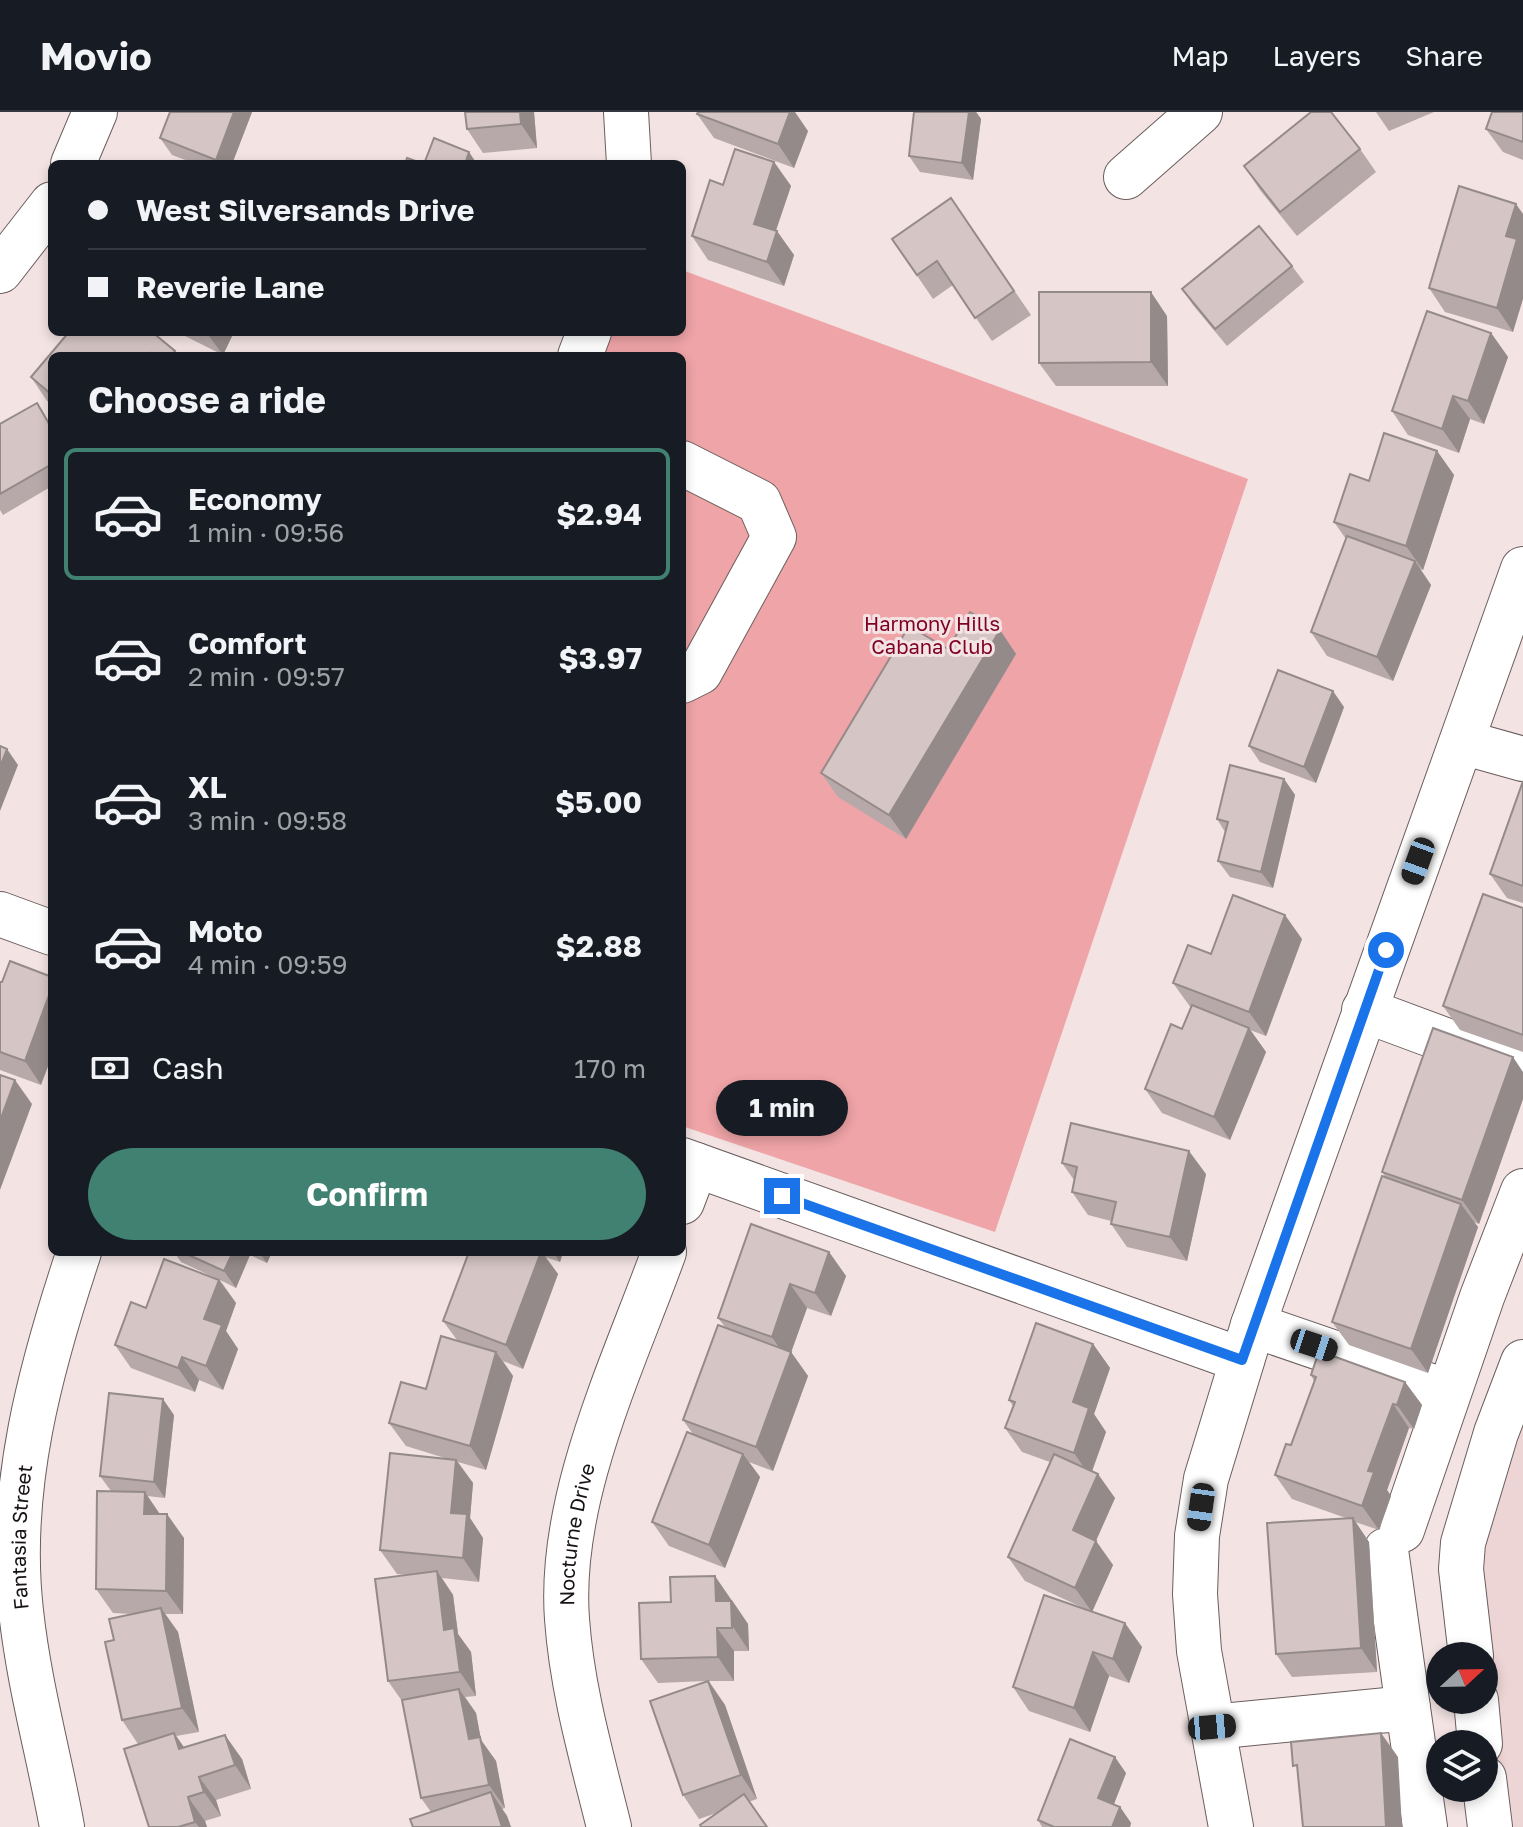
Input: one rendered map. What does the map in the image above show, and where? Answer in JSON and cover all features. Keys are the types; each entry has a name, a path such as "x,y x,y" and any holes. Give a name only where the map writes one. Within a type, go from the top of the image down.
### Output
{"street":[{"path":"75,160 95,112"},
{"path":"626,112 629,160"},
{"path":"1126,177 1200,112"},
{"path":"0,271 48,209"},
{"path":"686,465 759,502 774,537 700,672 686,679"},
{"path":"1231,1827 1199,1651 1195,1594 1197,1536 1209,1465 1247,1343 1523,569"},
{"path":"1462,742 1523,759"},
{"path":"0,914 48,932"},
{"path":"1364,1010 1523,1069"},
{"path":"687,1176 1247,1343 1448,1392"},
{"path":"1425,1827 1408,1708 1394,1540 1523,1191"},
{"name":"Fantasia Street","path":"62,1827 28,1665 20,1607 20,1520 29,1433 47,1347 78,1256"},
{"name":"Nocturne Drive","path":"609,1827 575,1689 567,1617 568,1567 573,1517 586,1468 663,1256"},
{"path":"1469,1642 1461,1569 1463,1543 1496,1433 1523,1362"},
{"path":"1212,1727 1408,1708"},
{"path":"1487,1802 1490,1827"}],"shaded area":[{"path":"1523,1376 1523,1827 1503,1827 1498,1787 1498,1730 1491,1730 1489,1714 1498,1714 1498,1642 1480,1642 1467,1539"}],"green space":[{"name":"Harmony Hills Cabana Club","path":"686,271 1248,479 995,1232 686,1127 686,352 596,352 602,336 686,336"}],"building":[{"path":"170,112 234,112 216,160 160,138"},
{"path":"465,112 520,112 521,124 467,129"},
{"path":"698,112 790,112 778,144"},
{"path":"914,112 969,112 962,163 909,156"},
{"path":"1311,112 1331,112 1360,149 1280,212 1244,166"},
{"path":"1492,112 1523,112 1523,142 1486,129"},
{"path":"434,138 469,152 466,160 426,160"},
{"path":"735,149 774,162 754,224 777,231 767,262 692,236 710,180 723,185"},
{"path":"1459,186 1516,204 1506,236 1517,239 1497,308 1429,288"},
{"path":"951,198 1014,291 975,318 937,261 917,275 892,239"},
{"path":"1259,226 1292,266 1215,329 1182,289"},
{"path":"1039,292 1151,292 1151,362 1039,363"},
{"path":"1427,311 1491,333 1468,401 1453,396 1442,429 1392,411"},
{"path":"66,336 157,336 175,351 174,352 52,352"},
{"path":"48,357 48,392 31,377"},
{"path":"37,403 48,422 48,466 0,494 0,424"},
{"path":"1384,433 1437,451 1406,546 1334,522 1350,474 1369,481"},
{"path":"1347,536 1415,561 1377,657 1311,632"},
{"path":"970,612 1000,630 889,815 821,773 909,626 948,649"},
{"path":"1278,670 1333,691 1304,767 1249,746"},
{"path":"0,746 7,749 0,767"},
{"path":"1230,765 1284,779 1261,872 1218,861 1228,822 1217,819"},
{"path":"1523,781 1523,886 1490,874"},
{"path":"1483,894 1523,908 1523,1035 1443,1006"},
{"path":"1233,895 1285,915 1249,1012 1173,983 1188,945 1211,954"},
{"path":"10,961 48,975 48,998 25,1061 0,1052 2,982"},
{"path":"1192,1005 1249,1028 1214,1117 1145,1089 1171,1024 1182,1029"},
{"path":"1433,1028 1513,1057 1462,1200 1382,1172"},
{"path":"0,1075 15,1080 0,1121"},
{"path":"1071,1123 1189,1151 1170,1237 1111,1224 1116,1202 1072,1192 1077,1167 1062,1163"},
{"path":"1382,1176 1461,1204 1411,1349 1332,1322"},
{"path":"751,1224 829,1252 815,1293 790,1284 772,1337 718,1318"},
{"path":"191,1256 231,1256 224,1271"},
{"path":"467,1256 539,1256 506,1345 443,1321"},
{"path":"164,1259 219,1280 204,1319 222,1325 206,1366 182,1357 178,1368 115,1345 131,1302 146,1308"},
{"path":"1036,1323 1093,1344 1073,1402 1089,1408 1074,1453 1005,1428 1015,1402 1009,1400"},
{"path":"718,1325 791,1352 756,1447 683,1420"},
{"path":"441,1336 496,1352 470,1446 389,1423 401,1382 426,1389"},
{"path":"1319,1351 1405,1382 1397,1405 1393,1404 1368,1471 1374,1472 1362,1506 1275,1475 1286,1444 1291,1445 1316,1377 1311,1375"},
{"path":"109,1393 163,1399 154,1482 100,1476"},
{"path":"687,1432 743,1454 709,1545 652,1522"},
{"path":"390,1453 456,1460 451,1513 467,1514 463,1558 380,1550"},
{"path":"1054,1454 1098,1474 1073,1530 1096,1541 1075,1588 1008,1557"},
{"path":"97,1491 145,1492 144,1514 167,1514 166,1591 96,1589"},
{"path":"1353,1518 1361,1648 1276,1654 1267,1523"},
{"path":"437,1571 444,1630 454,1628 460,1672 388,1681 375,1579"},
{"path":"715,1576 716,1601 731,1601 732,1628 717,1628 718,1657 641,1659 639,1603 671,1602 670,1577"},
{"path":"1044,1595 1125,1623 1113,1659 1093,1652 1074,1708 1013,1687"},
{"path":"161,1608 182,1708 122,1720 105,1642 114,1640 109,1619"},
{"path":"708,1681 741,1775 683,1795 650,1701"},
{"path":"459,1689 469,1739 480,1737 489,1785 421,1798 402,1700"},
{"path":"174,1733 179,1749 225,1735 235,1765 199,1777 204,1792 188,1797 195,1822 178,1827 149,1827 124,1749"},
{"path":"1381,1733 1386,1827 1303,1827 1297,1765 1293,1766 1291,1742"},
{"path":"1070,1739 1115,1757 1098,1798 1120,1807 1112,1827 1054,1827 1038,1820"},
{"path":"491,1792 502,1827 413,1827 410,1819"},
{"path":"744,1794 767,1827 701,1827 700,1825"}],"route":[{"path":"782,1196 1242,1360 1386,950"}]}
